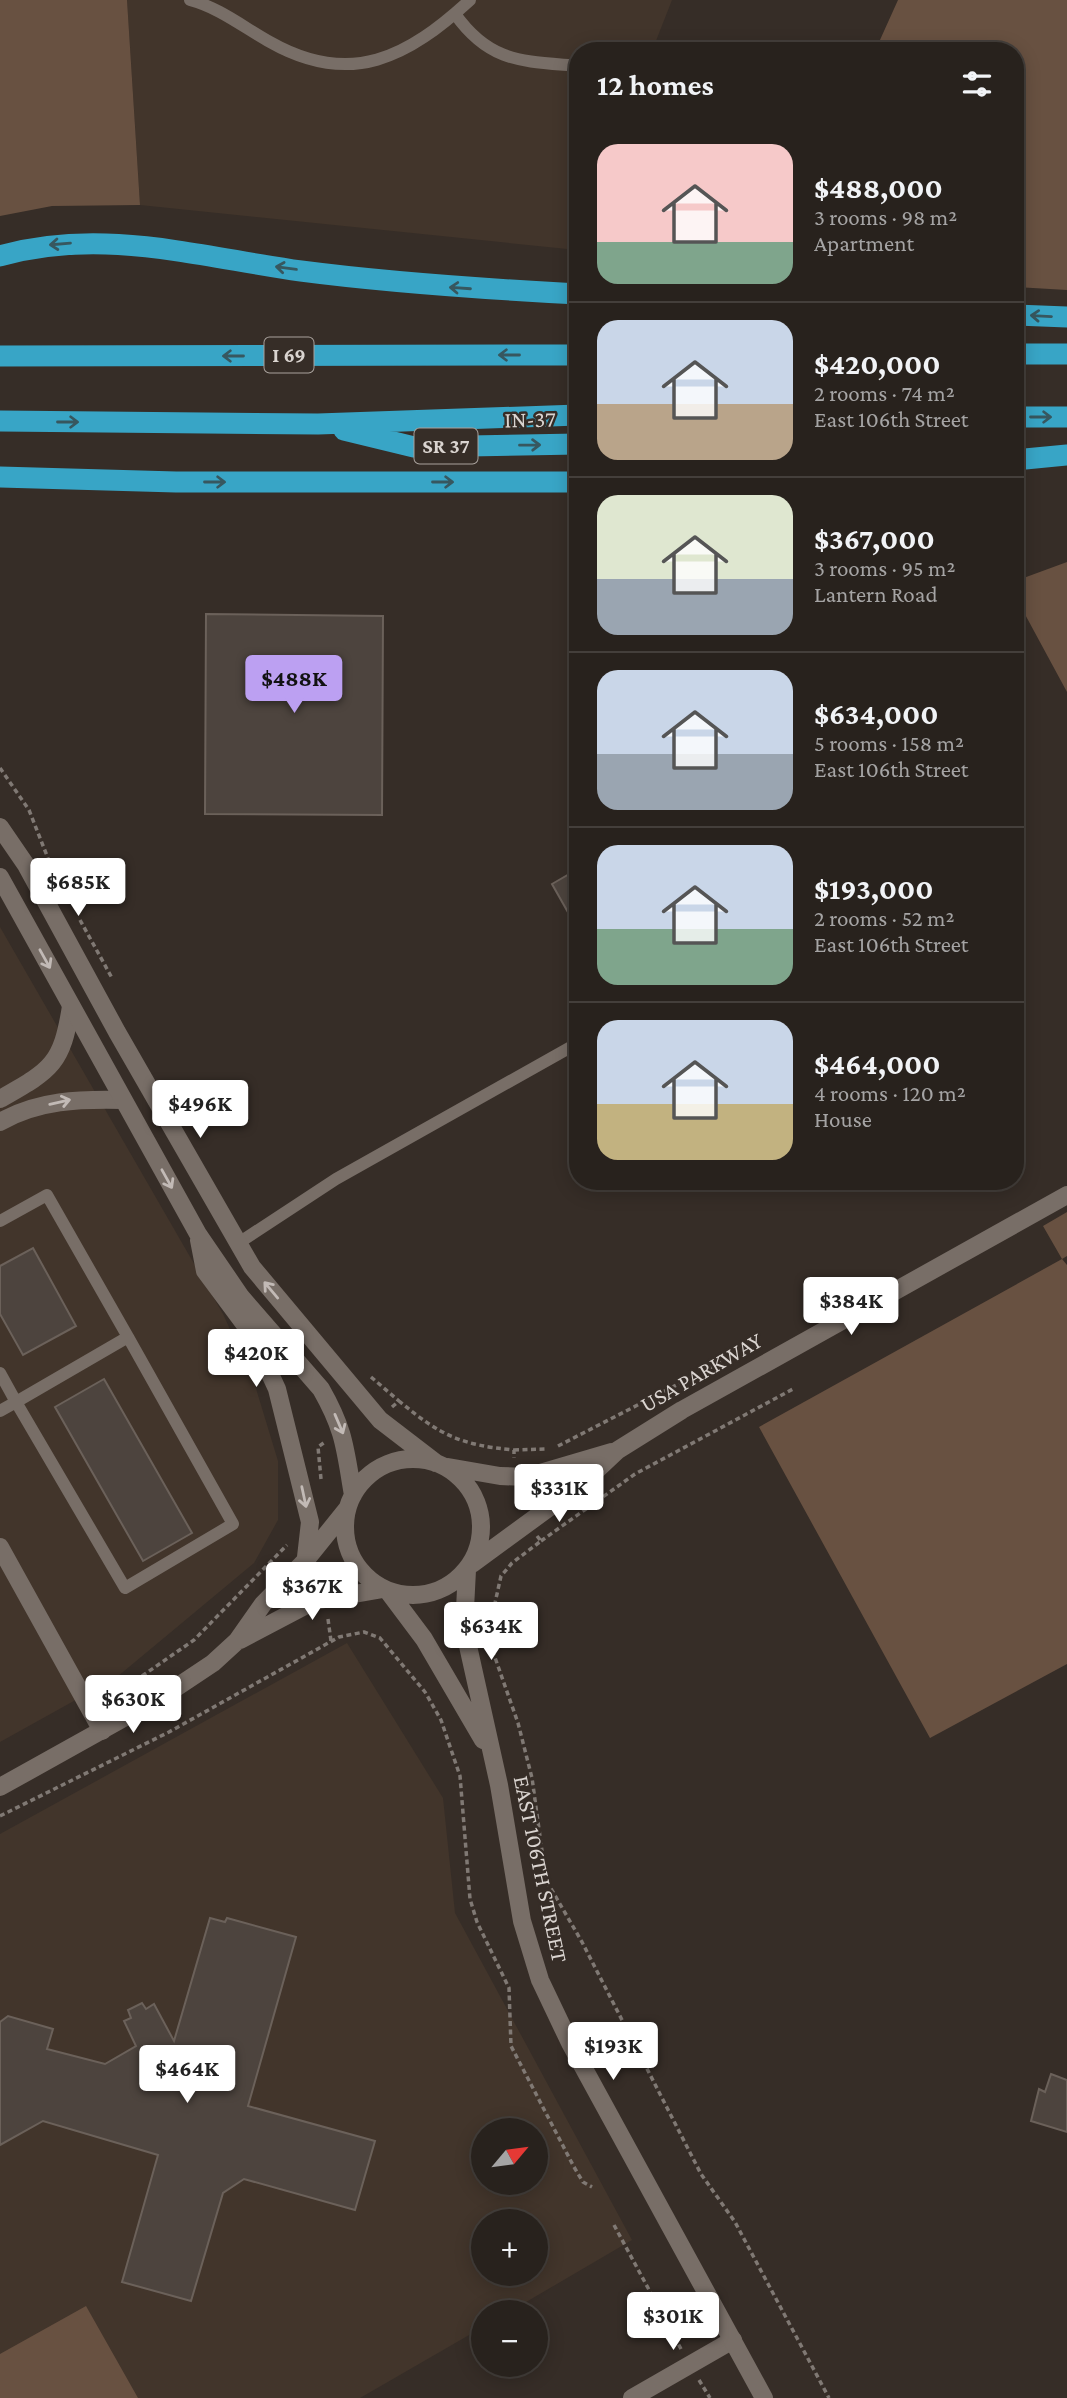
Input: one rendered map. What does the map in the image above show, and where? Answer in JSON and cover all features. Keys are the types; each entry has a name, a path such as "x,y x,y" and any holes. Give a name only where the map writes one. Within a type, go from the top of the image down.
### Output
{"highway":[{"path":"0,256 53,244 118,243 353,277 569,293"},
{"path":"1024,315 1067,317"},
{"path":"1024,354 1067,354"},
{"name":"I 69","path":"0,356 569,355"},
{"path":"0,421 318,424 569,415"},
{"path":"1024,417 1067,417"},
{"name":"IN-37","path":"318,424 414,447 569,444"},
{"path":"1024,449 1067,453"},
{"path":"1024,459 1067,453"},
{"path":"0,477 176,482 569,482"},
{"path":"0,490 176,482"}],"main road":[{"path":"0,827 26,865 252,1267 380,1420 461,1478 479,1508 482,1531 469,1567 448,1587 425,1595 385,1590 314,1601 237,1642 186,1682 0,1787"},
{"path":"0,877 198,1234 241,1297 321,1389 341,1426 350,1502 345,1532 351,1555 364,1574 385,1590"},
{"path":"0,1099 51,1066 60,1055 65,1043 71,1006"},
{"path":"0,1122 17,1112 74,1099 123,1100"},
{"name":"USA PARKWAY","path":"469,1567 584,1482 618,1450 682,1409 1067,1195"},
{"path":"198,1234 205,1271 251,1333 280,1398 310,1522 305,1561"},
{"name":"USA PARKWAY","path":"439,1464 500,1476 527,1477 618,1450"},
{"path":"237,1642 263,1605 305,1561 368,1476 388,1463 412,1459 439,1464"},
{"path":"0,1547 102,1731"},
{"name":"EAST 106TH STREET","path":"469,1567 464,1628 492,1756 522,1921 540,1980 577,2055 764,2398"},
{"name":"EAST 106TH STREET","path":"385,1590 424,1639 492,1756"},
{"path":"632,2398 733,2340"}],"lane":[{"path":"190,0 210,3 271,43 312,62 355,65 402,52 470,0"},
{"path":"455,14 470,35 494,53 521,61 569,65"},
{"path":"237,1244 336,1179 569,1048"},
{"path":"0,1221 47,1195 233,1524 125,1588 0,1373"},
{"path":"0,1412 128,1337"}],"path":[{"path":"0,768 29,810 56,877"},
{"path":"75,911 117,987"},
{"path":"367,1372 399,1401 444,1435 490,1448 533,1451 559,1446 727,1359"},
{"path":"793,1389 635,1474 512,1563 501,1576 489,1630 531,1778 546,1880 582,1942 701,2174 735,2222 829,2398"},
{"path":"391,1409 399,1401"},
{"path":"318,1483 321,1476 318,1447 329,1441"},
{"path":"514,1450 514,1462"},
{"path":"535,1532 541,1541"},
{"path":"142,1676 194,1640 287,1545"},
{"path":"328,1616 331,1641"},
{"path":"0,1816 169,1732 331,1641 356,1632 380,1637 425,1692 441,1720 460,1776 470,1899 477,1922 509,1987 511,2046 574,2167 583,2182 592,2187"},
{"path":"614,2225 710,2398"}],"shaded area":[{"path":"0,0 127,0 140,205 52,206 0,216"},
{"path":"127,0 672,0 656,42 569,42 569,249 140,205"},
{"path":"898,0 1067,0 1067,290 1024,288 1024,42 879,42"},
{"path":"1067,562 1067,692 1024,613 1024,578"},
{"path":"0,927 223,1314 254,1382 278,1461 278,1520 254,1563 117,1677 0,1742"},
{"path":"1067,1212 1067,1256 1062,1259 1043,1226"},
{"path":"1062,1259 1067,1265 1067,1664 930,1738 759,1427"},
{"path":"347,1643 443,1798 455,1913 632,2240 530,2300 471,2300 471,2334 360,2398 0,2398 0,1834"},
{"path":"86,2306 138,2398 0,2398 0,2354"}],"building":[{"path":"206,614 383,616 382,815 205,814"},
{"path":"569,874 569,914 552,884"},
{"path":"33,1248 76,1326 23,1355 0,1314 0,1266"},
{"path":"104,1379 192,1533 143,1561 55,1407"},
{"path":"210,1918 225,1922 227,1918 296,1937 248,2106 375,2141 355,2210 244,2179 223,2193 191,2301 122,2282 158,2155 43,2121 0,2145 0,2022 8,2016 53,2029 47,2049 105,2064 136,2046 124,2021 131,2018 128,2010 142,2003 146,2009 154,2004 174,2041"},
{"path":"1051,2074 1067,2080 1067,2132 1031,2121 1039,2089 1045,2092"}]}
